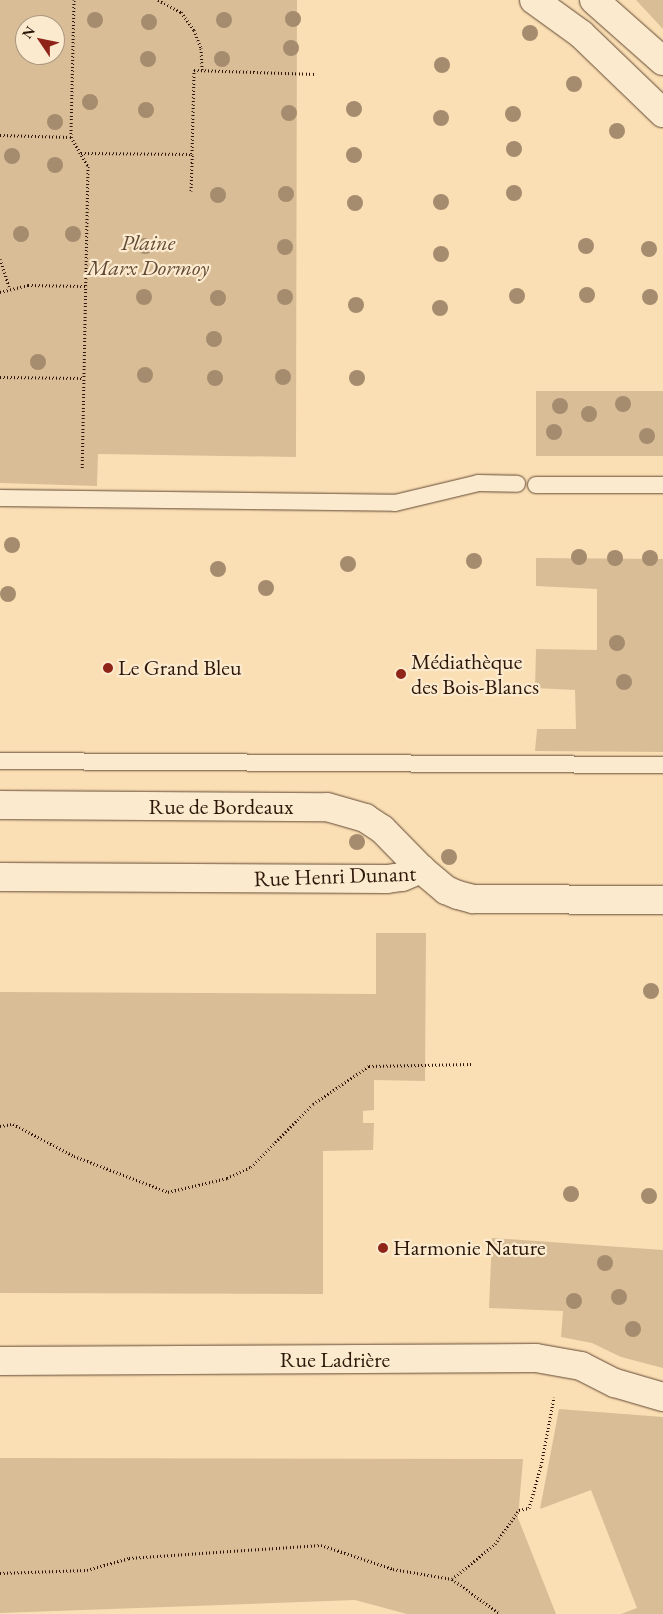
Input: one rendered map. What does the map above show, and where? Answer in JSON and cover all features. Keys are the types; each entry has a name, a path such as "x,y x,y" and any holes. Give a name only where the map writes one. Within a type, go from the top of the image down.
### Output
{"street":[{"path":"534,0 596,47 663,113"},
{"path":"594,0 663,61"},
{"name":"Rue de Bordeaux","path":"0,805 327,808 365,818 382,829 420,869"},
{"name":"Rue Henri Dunant","path":"0,877 388,879 402,877 420,869 446,890 473,899 663,900"},
{"name":"Rue Ladrière","path":"0,1361 558,1361 663,1398"}],"lane":[{"path":"0,498 395,503 478,484 517,484"},
{"path":"536,485 663,485"},
{"path":"0,761 663,765"}],"path":[{"path":"74,0 71,137 88,166 81,500"},
{"path":"158,0 181,12 194,30 201,48 202,70"},
{"path":"191,190 194,70 316,74"},
{"path":"0,136 71,137"},
{"path":"81,153 192,154"},
{"path":"0,259 10,287"},
{"path":"0,292 10,287 85,286"},
{"path":"0,377 83,378"},
{"path":"0,1126 13,1124 74,1156 168,1192 227,1178 252,1167 313,1104 369,1066 473,1064"},
{"path":"452,1579 495,1544 519,1510 529,1508 549,1429 558,1361"},
{"path":"0,1573 87,1570 129,1558 321,1546 393,1569 452,1579 500,1614"}],"green space":[{"name":"Plaine Marx Dormoy","path":"0,0 297,0 296,457 98,454 97,486 0,483"},
{"path":"636,0 663,0 663,29"},
{"path":"536,391 663,391 663,456 536,456"},
{"path":"536,558 663,559 663,752 535,751 537,729 576,729 575,690 535,688 536,649 597,650 597,589 536,586"},
{"path":"376,933 426,933 425,1081 374,1080 374,1110 363,1111 363,1123 374,1123 373,1150 323,1151 323,1294 0,1293 0,992 376,994"},
{"path":"492,1238 663,1250 663,1368 621,1357 592,1343 561,1337 563,1311 489,1308"},
{"path":"559,1409 663,1417 663,1614 621,1614 637,1608 591,1490 540,1509"},
{"path":"0,1458 523,1459 518,1518 556,1614 407,1614 355,1600 0,1613"}],"place":[{"name":"Le Grand Bleu","path":"108,668"},
{"name":"Médiathèque des Bois-Blancs","path":"401,674"},
{"name":"Harmonie Nature","path":"383,1248"}]}
